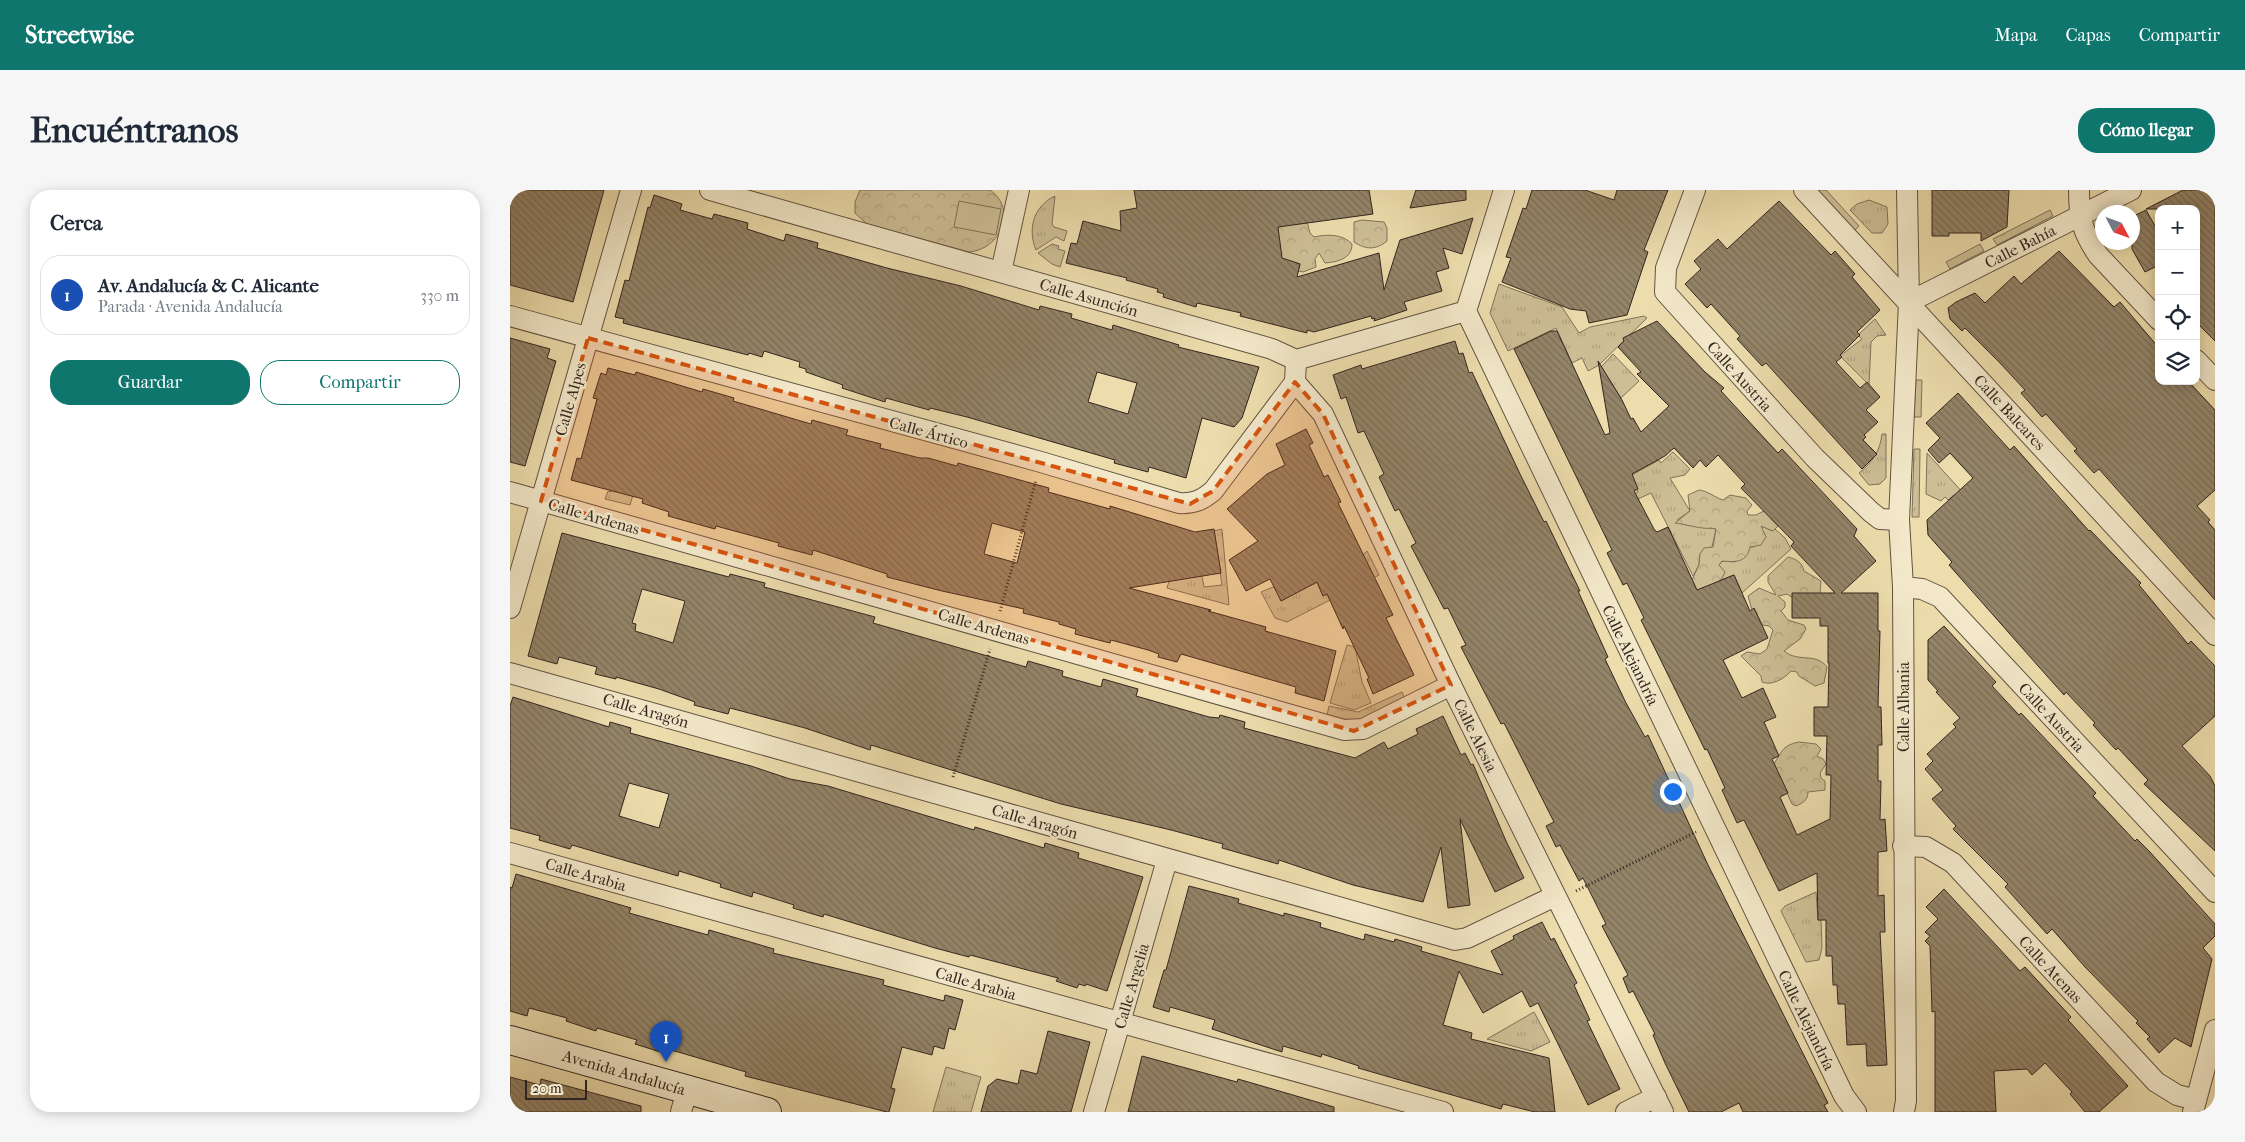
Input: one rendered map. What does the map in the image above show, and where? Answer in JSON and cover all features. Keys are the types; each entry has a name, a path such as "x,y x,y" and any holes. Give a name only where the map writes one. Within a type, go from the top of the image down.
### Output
{"street":[{"name":"Calle Alpes","path":"510,608 631,190"},
{"name":"Calle Asunción","path":"710,190 1272,349 1296,360"},
{"path":"1001,272 1018,190"},
{"path":"1295,382 1296,360 1466,311 1504,190"},
{"name":"Calle Austria","path":"1695,190 1666,268 1665,292 1816,458 1864,505 1880,519 1899,520"},
{"name":"Calle Baleares","path":"1804,190 2215,635"},
{"name":"Calle Albania","path":"1904,1112 1906,1102 1903,846 1904,587 1899,520 1908,302 1907,190"},
{"path":"2080,190 2079,217 2090,243 2098,255 2155,316"},
{"name":"Calle Bahía","path":"1908,302 2131,190"},
{"name":"Calle Alejandría","path":"1466,311 1844,1096 1856,1112"},
{"name":"Calle Ártico","path":"510,316 1032,460 1179,503 1190,504 1201,500 1213,491 1295,382"},
{"path":"2200,364 2215,380"},
{"name":"Calle Alesia","path":"1295,382 1323,414 1451,685 1563,894 1659,1105"},
{"name":"Calle Ardenas","path":"510,492 1344,730 1363,729 1451,685"},
{"name":"Calle Austria","path":"1904,587 1922,589 1940,597 2215,892"},
{"name":"Calle Aragón","path":"510,672 1454,940 1467,938 1563,894"},
{"name":"Calle Atenas","path":"1903,846 1926,847 1953,863 2156,1082 2194,1106"},
{"name":"Calle Arabia","path":"510,853 1443,1112"},
{"name":"Calle Argelia","path":"1094,1112 1167,860"},
{"path":"2194,1106 2215,1030"},
{"name":"Avenida Andalucía","path":"510,1040 684,1101 767,1112"},
{"path":"1626,1112 1659,1105"}],"path":[{"path":"1563,894 1712,823"}],"highlighted area":[{"path":"588,338 1190,504 1213,491 1295,382 1323,414 1451,685 1354,731 541,501"}],"green space":[{"path":"860,190 990,190 998,198 1003,208 1004,218 1002,227 990,244 969,252 867,224 855,213 855,202"},
{"path":"1814,190 1826,190 1859,226 1854,231"},
{"path":"1055,196 1052,224 1054,227 1067,231 1064,241 1056,237 1036,250 1032,234 1034,218 1042,206"},
{"path":"1869,200 1887,207 1888,224 1882,233 1872,233 1850,210 1857,204"},
{"path":"959,201 1001,209 996,235 954,227"},
{"path":"2050,210 2053,216 1997,245 1993,239"},
{"path":"1305,214 1310,233 1314,237 1334,236 1344,238 1352,244 1347,256 1339,261 1325,263 1319,253 1315,259 1316,267 1303,272 1298,271 1300,264 1260,252 1277,223"},
{"path":"1362,220 1384,222 1387,228 1387,241 1371,248 1354,242 1354,222"},
{"path":"1052,244 1059,246 1058,249 1065,251 1060,267 1052,264 1038,253"},
{"path":"1980,244 1984,251 1950,269 1946,262"},
{"path":"1499,284 1562,307 1579,333 1590,327 1644,316 1647,318 1599,365 1588,371 1582,358 1572,363 1556,328 1508,351 1490,313"},
{"path":"1875,319 1886,335 1877,336 1871,342 1869,385 1840,356 1862,339 1858,335"},
{"path":"1613,354 1639,381 1621,398 1601,367"},
{"path":"1916,380 1922,380 1921,417 1914,417"},
{"path":"1882,434 1886,434 1886,478 1880,484 1869,485 1859,473 1875,456 1880,446"},
{"path":"1914,449 1920,449 1919,517 1912,517"},
{"path":"1673,452 1690,469 1685,475 1670,478 1690,511 1677,520 1682,524 1716,529 1712,547 1700,554 1699,565 1693,576 1651,493 1614,510 1612,504 1638,492 1630,476 1659,460 1661,463"},
{"path":"1927,453 1982,514 1976,520 1954,495 1948,500 1945,497 1941,501 1926,494"},
{"path":"639,475 630,505 605,499 608,491 610,492"},
{"path":"1699,490 1723,500 1730,495 1746,498 1752,505 1747,511 1748,515 1756,515 1764,511 1775,515 1771,519 1778,526 1773,531 1761,526 1766,537 1761,545 1750,547 1743,559 1722,561 1719,565 1725,572 1721,580 1697,595 1692,580 1699,565 1700,554 1704,548 1713,547 1716,529 1675,523 1690,511 1688,495"},
{"path":"1761,526 1773,531 1775,529 1785,538 1791,549 1742,593 1734,575 1721,580 1719,565 1722,561 1735,562 1750,547 1754,547"},
{"path":"1222,529 1229,605 1167,588 1173,568 1202,576 1204,587 1222,585 1214,531"},
{"path":"1367,551 1379,575 1287,622 1275,618 1261,592 1278,585 1281,601 1317,582 1323,596"},
{"path":"1788,557 1798,561 1804,571 1821,581 1820,593 1815,599 1796,600 1787,594 1778,596 1785,602 1785,607 1781,611 1788,620 1804,625 1806,629 1800,639 1784,651 1789,655 1818,660 1827,667 1824,683 1815,686 1799,676 1797,672 1791,671 1778,681 1762,682 1761,676 1741,656 1747,652 1760,654 1767,649 1773,630 1769,626 1762,625 1754,609 1752,610 1748,596 1759,588 1776,595 1768,582 1768,576"},
{"path":"1347,645 1355,647 1362,682 1371,703 1354,710 1330,703"},
{"path":"1402,692 1405,699 1363,719 1353,721 1327,715 1329,706 1358,712"},
{"path":"1799,742 1816,744 1821,749 1817,756 1823,759 1826,764 1820,773 1821,778 1825,781 1825,790 1808,792 1805,801 1796,806 1792,804 1774,764 1786,747"},
{"path":"1816,892 1818,920 1821,920 1822,948 1819,960 1806,962 1781,911 1785,906"},
{"path":"1534,1012 1550,1042 1531,1051 1487,1039"},
{"path":"946,1067 981,1077 971,1112 933,1112"}],"building":[{"path":"510,190 604,190 573,302 510,285"},
{"path":"1134,190 1369,190 1373,214 1278,227 1282,258 1300,264 1297,277 1379,253 1384,290 1400,240 1473,218 1462,254 1443,248 1449,268 1436,272 1442,291 1404,302 1407,310 1374,321 1375,318 1372,319 1371,316 1314,332 1307,330 1307,333 1240,316 1241,313 1197,303 1196,307 1163,297 1164,294 1157,292 1158,289 1126,280 1127,278 1066,263 1071,243 1077,244 1083,221 1121,231 1120,211 1137,208"},
{"path":"1416,190 1466,190 1466,200 1410,208"},
{"path":"1532,190 1585,190 1614,200 1617,190 1668,190 1644,250 1648,252 1627,315 1589,323 1586,311 1570,309 1502,282 1511,258 1506,257 1523,208 1526,209"},
{"path":"1932,190 2009,190 2007,227 1981,241 1981,233 1949,233 1949,236 1932,236"},
{"path":"2183,190 2215,190 2215,341 2200,326 2200,205 2155,205 2155,209 2146,209"},
{"path":"654,195 682,204 680,210 712,219 714,214 748,223 747,229 784,241 786,234 818,243 817,248 887,268 961,286 1039,310 1040,306 1072,314 1071,318 1112,330 1113,325 1179,345 1178,347 1259,367 1242,418 1234,427 1202,418 1186,478 1149,467 1148,472 1114,463 1115,460 967,417 930,408 929,410 886,398 885,402 842,388 843,385 806,372 806,369 799,367 800,362 764,351 762,357 749,353 748,355 623,323 624,319 615,317 625,280 629,281 648,207 650,208","holes":["1097,372 1137,383 1128,414 1088,402"]},
{"path":"1779,201 1831,255 1835,251 1855,274 1852,277 1880,310 1857,332 1860,335 1840,355 1842,357 1836,362 1860,388 1867,382 1880,397 1866,410 1878,422 1864,435 1866,437 1863,440 1877,454 1862,469 1766,363 1762,366 1737,339 1740,336 1711,304 1707,308 1685,284 1701,269 1694,261 1718,239 1727,249"},
{"path":"2146,210 2155,226 2155,267 2145,272 2133,250 2140,250 2140,213"},
{"path":"2059,251 2114,307 2120,302 2155,343 2155,385 2192,385 2215,410 2215,490 2197,506 2210,520 2208,522 2215,530 2215,600 2099,469 2094,473 2074,451 2077,449 2046,414 2042,417 2021,393 2025,390 2000,363 1965,328 1962,331 1950,319 1948,308 1956,302 1975,293 1985,303 2014,276 2021,284"},
{"path":"1657,321 1705,372 1724,388 1721,391 1778,453 1782,449 1857,529 1854,536 1876,561 1841,593 1878,593 1878,631 1880,631 1878,707 1881,707 1882,745 1878,745 1878,781 1881,781 1880,820 1885,819 1887,851 1878,852 1878,896 1884,895 1885,932 1880,932 1887,1065 1867,1066 1866,1044 1847,1045 1845,1004 1838,1004 1837,985 1833,985 1832,956 1826,956 1826,920 1818,920 1817,873 1779,891 1744,820 1737,823 1722,790 1725,788 1707,749 1705,750 1641,620 1644,618 1627,583 1623,585 1607,553 1612,550 1514,349 1551,331 1557,331 1605,435 1610,433 1598,361 1622,400 1631,419 1633,418 1641,432 1669,406 1637,374 1641,372 1618,347 1624,341 1623,338","holes":["1674,448 1693,468 1700,460 1706,467 1718,455 1745,484 1741,488 1794,542 1791,546 1835,593 1792,593 1792,618 1820,618 1820,626 1828,626 1829,663 1828,707 1814,707 1814,736 1827,736 1826,775 1831,775 1830,819 1797,835 1780,797 1788,793 1772,759 1779,756 1764,722 1776,717 1763,688 1742,698 1723,660 1768,638 1754,608 1750,611 1734,575 1697,590 1668,527 1657,532 1654,529 1634,491 1638,489 1632,474 1665,456"]},
{"path":"510,338 550,349 547,358 556,361 525,466 510,462"},
{"path":"1455,341 1459,354 1463,353 1469,373 1472,372 1520,474 1544,522 1546,521 1580,591 1578,591 1608,657 1605,659 1626,703 1645,737 1648,735 1708,865 1828,1103 1824,1105 1828,1112 1743,1112 1739,1103 1721,1112 1689,1112 1665,1063 1653,1035 1655,1034 1633,991 1629,993 1623,978 1628,975 1602,926 1606,924 1583,878 1579,881 1560,845 1556,847 1546,826 1554,822 1504,723 1501,724 1461,647 1466,645 1448,608 1444,609 1411,546 1416,543 1399,509 1395,511 1379,477 1384,474 1364,431 1358,433 1346,397 1341,399 1333,375 1361,365 1362,369"},
{"path":"608,368 635,375 636,372 702,392 703,389 734,398 733,401 811,424 812,420 848,430 846,435 881,444 880,448 957,466 958,463 1049,488 1048,492 1110,509 1110,506 1195,532 1214,529 1221,573 1129,588 1211,610 1208,611 1266,627 1265,631 1336,651 1324,701 1295,693 1296,687 1181,654 1177,662 1158,657 1159,654 1148,650 1111,640 1110,643 1075,634 1076,629 1059,624 1059,622 1023,613 1024,609 887,577 887,574 813,550 812,555 778,546 779,543 716,526 715,529 668,516 669,512 642,503 643,499 571,480 577,458 581,459 597,399 593,398 601,373 606,375","holes":["992,523 1025,532 1017,563 984,554"]},
{"path":"1958,393 2010,450 2014,446 2089,531 2141,583 2139,585 2188,644 2191,641 2215,666 2215,716 2182,746 2210,776 2215,786 2215,851 2144,784 2148,780 2118,748 2116,750 2093,725 2095,723 2066,692 2064,695 1949,565 1952,562 1928,535 1927,520 1973,478 1950,453 1939,463 1928,450 1940,438 1926,423"},
{"path":"1306,429 1313,443 1309,445 1324,477 1328,475 1341,502 1338,503 1393,615 1386,618 1414,675 1373,694 1367,679 1369,678 1344,626 1343,629 1327,594 1323,596 1317,582 1281,601 1270,579 1246,591 1229,560 1258,541 1227,509 1267,474 1285,465 1276,444"},
{"path":"562,533 729,577 730,574 765,583 764,587 875,617 873,623 1026,667 1028,661 1063,671 1062,676 1101,687 1103,679 1138,689 1136,696 1209,717 1219,718 1220,715 1245,722 1244,728 1355,758 1384,742 1388,749 1418,734 1416,729 1443,716 1461,755 1465,753 1471,765 1473,764 1524,878 1495,892 1460,819 1470,905 1448,908 1441,847 1423,902 1353,885 1279,860 1278,864 1222,848 1223,844 1061,804 871,745 870,750 805,728 730,708 728,714 694,705 695,702 659,689 616,677 616,679 595,674 597,667 559,657 557,664 528,656","holes":["642,589 685,601 673,643 635,631 636,624 632,623"]},
{"path":"1944,626 1996,682 1992,686 2019,715 2021,713 2096,793 2093,796 2135,841 2137,839 2150,852 2215,924 2215,936 2203,948 2212,959 2191,1047 2175,1038 2159,1053 2147,1039 2150,1037 2136,1023 2138,1021 2085,967 2052,929 2047,934 2005,887 2008,884 1953,829 1956,826 1932,799 1943,790 1925,769 1933,761 1927,754 1956,727 1953,724 1960,718 1936,692 1938,691 1928,680 1928,640"},
{"path":"513,697 609,727 610,722 631,728 630,733 751,766 790,779 828,786 974,830 975,827 1044,848 1045,843 1079,853 1078,858 1143,877 1107,991 1086,984 1085,986 1079,984 1077,988 1056,981 1058,978 935,948 824,914 823,917 793,908 794,905 753,892 752,897 720,887 721,884 679,871 678,876 572,845 570,849 539,840 540,836 510,828 510,706","holes":["629,783 669,794 659,828 619,816"]},
{"path":"516,874 631,908 629,913 708,935 709,930 774,949 773,953 884,980 883,985 944,1001 945,995 963,1000 955,1030 949,1028 944,1049 934,1046 932,1055 902,1047 891,1088 895,1089 889,1112 887,1112 745,1076 746,1072 668,1049 667,1054 635,1044 637,1040 597,1028 596,1031 566,1021 567,1018 529,1008 527,1016 510,1011 510,887 512,888"},
{"path":"1189,886 1239,899 1238,903 1284,916 1284,913 1321,923 1320,927 1364,940 1365,934 1394,942 1395,939 1422,947 1421,951 1503,975 1491,951 1514,939 1513,936 1542,922 1551,940 1554,938 1577,983 1574,985 1590,1020 1587,1021 1620,1089 1588,1105 1538,1003 1530,1007 1522,991 1483,1013 1459,971 1443,1025 1472,1033 1471,1039 1549,1058 1555,1112 1535,1112 1503,1104 1501,1109 1358,1068 1359,1066 1322,1054 1321,1057 1283,1046 1282,1052 1212,1029 1215,1020 1170,1007 1169,1012 1153,1007 1164,970 1166,970"},
{"path":"1944,889 2020,971 2025,967 2071,1017 2068,1020 2128,1086 2099,1112 2085,1112 2070,1094 2072,1092 2045,1063 2032,1075 2027,1069 1994,1071 1996,1112 1935,1112 1935,1011 1932,1012 1930,946 1925,941 1930,936 1925,932 1938,919 1926,907"},
{"path":"1048,1031 1090,1042 1071,1112 981,1112 988,1086 997,1079 1018,1084 1021,1070 1037,1074"},
{"path":"1142,1056 1237,1082 1238,1079 1334,1107 1334,1112 1128,1112"},
{"path":"510,1077 540,1085 541,1079 641,1106 641,1112 520,1112 510,1109"}],"place":[{"name":"Av. Andalucía & C. Alicante","path":"666,1062"}]}
